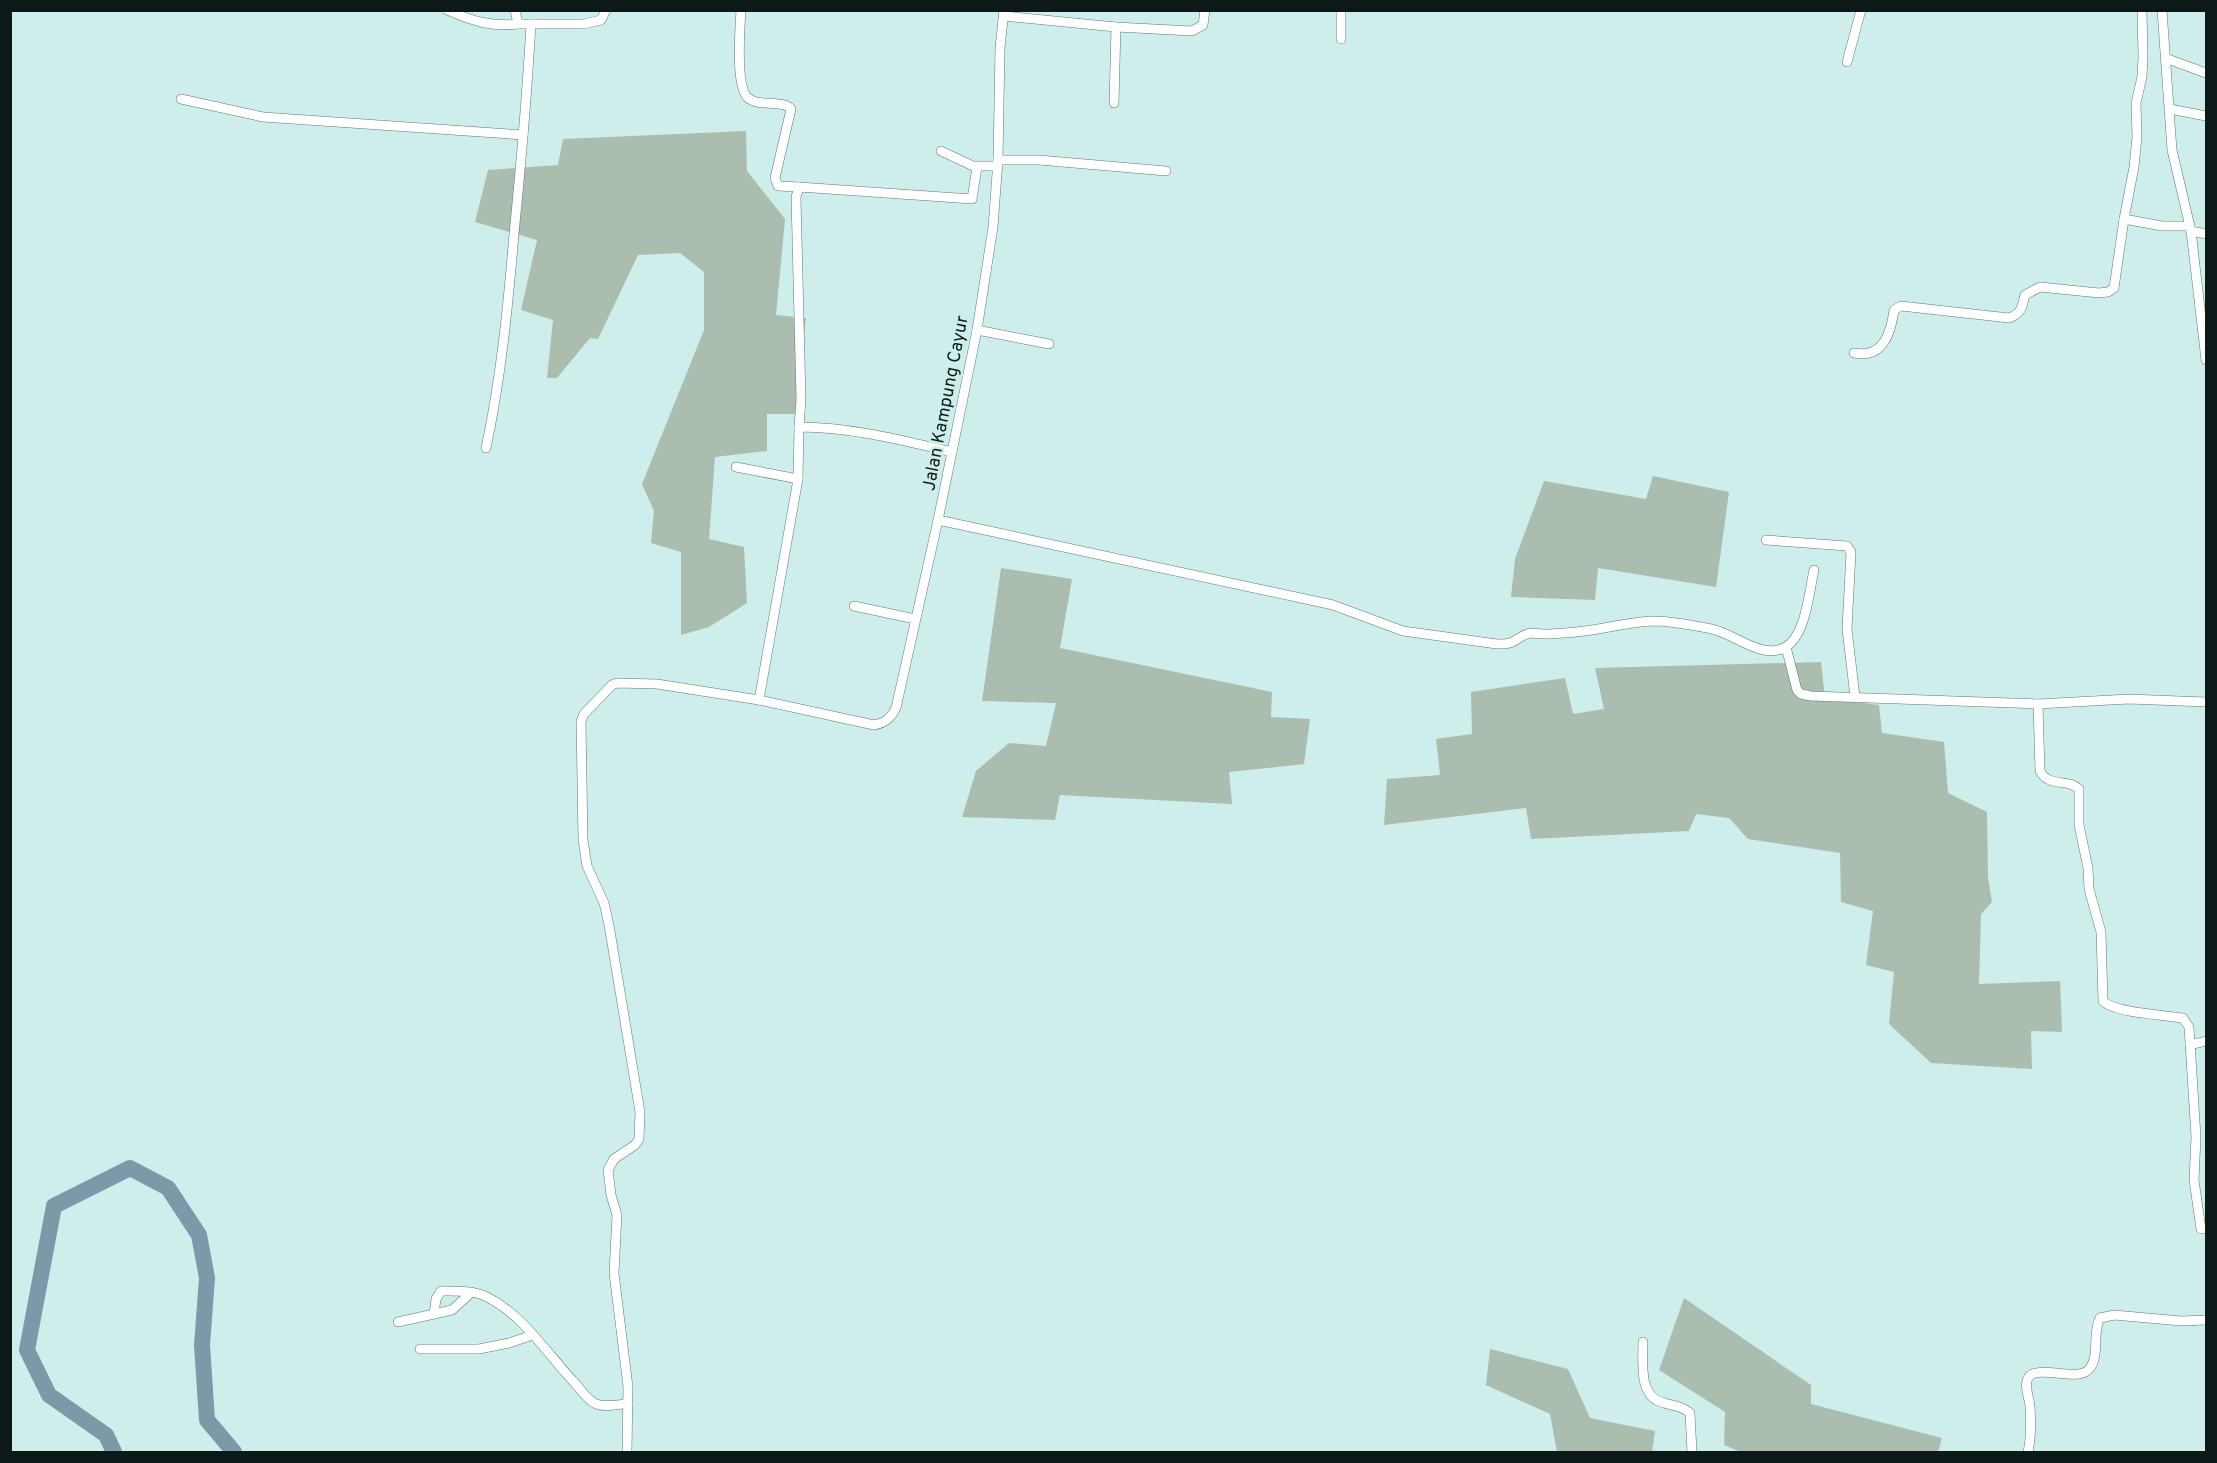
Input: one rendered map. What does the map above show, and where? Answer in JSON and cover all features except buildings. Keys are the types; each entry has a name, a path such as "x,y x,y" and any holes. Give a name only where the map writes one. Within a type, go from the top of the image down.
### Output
{"street":[{"path":"447,10 482,24 499,26 584,24 601,20 606,10"},
{"path":"515,10 518,24"},
{"path":"729,10 741,11 740,61 744,93 749,100 758,103 791,107 775,178 778,186 972,199 977,167"},
{"path":"1004,13 1116,27 1192,31 1203,25 1205,10"},
{"path":"1341,10 1341,39"},
{"path":"1847,62 1860,10"},
{"path":"1854,353 1869,354 1878,350 1887,340 1894,310 1901,306 2009,318 2019,314 2025,295 2040,287 2108,292 2114,288 2134,167 2137,137 2136,103 2142,77 2142,10"},
{"path":"2162,10 2174,161 2190,229 2206,360"},
{"name":"Jalan Kampung Cayur","path":"628,1403 614,1273 617,1215 611,1195 608,1170 614,1159 639,1140 640,1120 609,925 604,903 587,866 583,840 580,725 584,714 612,685 617,683 657,684 759,700 874,725 886,721 896,708 977,330 993,227 1000,48 1004,13"},
{"path":"486,448 502,354 531,24"},
{"path":"1114,103 1116,27"},
{"path":"2165,58 2206,73"},
{"path":"181,99 263,117 523,135"},
{"path":"2170,109 2206,116"},
{"path":"941,151 977,167 1039,160 1166,171"},
{"path":"759,700 798,479 801,399 796,197 799,187"},
{"path":"2124,219 2190,229 2206,234"},
{"path":"977,330 1049,344"},
{"path":"799,427 862,432 952,453"},
{"path":"736,467 798,479"},
{"path":"938,520 1334,605 1403,630 1471,642 1508,645 1516,642 1522,636 1533,633 1555,634 1653,621 1723,631 1762,650 1772,651 1786,647 1798,633 1803,621 1814,570"},
{"path":"1766,540 1849,548 1851,552 1847,629 1855,697"},
{"path":"854,606 915,619"},
{"path":"1786,647 1798,692 1811,696 2038,704 2129,699 2206,702"},
{"path":"2038,704 2040,771 2043,777 2051,782 2075,785 2079,789 2079,825 2088,868 2089,890 2101,932 2103,1000 2108,1006 2119,1009 2183,1018 2189,1027 2196,1137 2194,1180 2201,1229 2206,1229"},
{"path":"2190,1045 2206,1041"},
{"path":"434,1314 436,1299 441,1292 472,1293 486,1296 495,1302 533,1335 553,1360 595,1404 628,1403 627,1452"},
{"path":"398,1322 456,1308 472,1293"},
{"path":"2028,1452 2030,1424 2030,1405 2026,1385 2028,1379 2039,1372 2062,1374 2086,1372 2091,1367 2094,1358 2097,1325 2100,1318 2114,1315 2206,1320"},
{"path":"420,1349 479,1349 533,1335"},
{"path":"1643,1342 1647,1394 1661,1403 1684,1407 1690,1413 1692,1452"}],"green space":[{"path":"746,131 747,171 785,219 776,315 806,318 798,386 799,414 767,414 767,451 715,457 709,539 744,547 747,603 709,627 681,635 681,552 651,543 654,511 642,484 704,330 704,272 680,253 638,255 598,339 590,338 557,378 547,378 553,320 521,310 537,240 475,222 488,170 558,165 563,139"},
{"path":"1653,476 1729,492 1716,587 1598,568 1595,600 1511,597 1515,559 1544,481 1646,499"},
{"path":"1001,568 1072,579 1060,648 1272,692 1271,717 1310,719 1304,764 1229,772 1232,804 1060,795 1055,820 962,817 976,771 1009,743 1046,746 1056,703 982,701"},
{"path":"1821,662 1825,698 1879,705 1882,733 1944,742 1948,793 1987,812 1988,878 1992,902 1981,914 1979,984 2060,981 2062,1032 2031,1031 2032,1069 1931,1063 1889,1024 1894,972 1866,965 1873,911 1841,902 1840,853 1748,839 1729,818 1696,814 1689,831 1531,839 1526,808 1384,825 1387,779 1440,775 1436,739 1472,734 1471,692 1565,678 1573,714 1604,709 1595,668"},
{"path":"1684,1298 1811,1385 1811,1404 1942,1438 1938,1452 1741,1452 1724,1445 1725,1412 1659,1370"},
{"path":"1490,1349 1568,1369 1590,1418 1655,1431 1652,1452 1557,1452 1550,1414 1486,1385"}],"waterway":[{"path":"114,1452 106,1435 49,1395 27,1350 54,1206 130,1168 168,1188 199,1235 207,1278 202,1345 207,1420 234,1452"}]}
